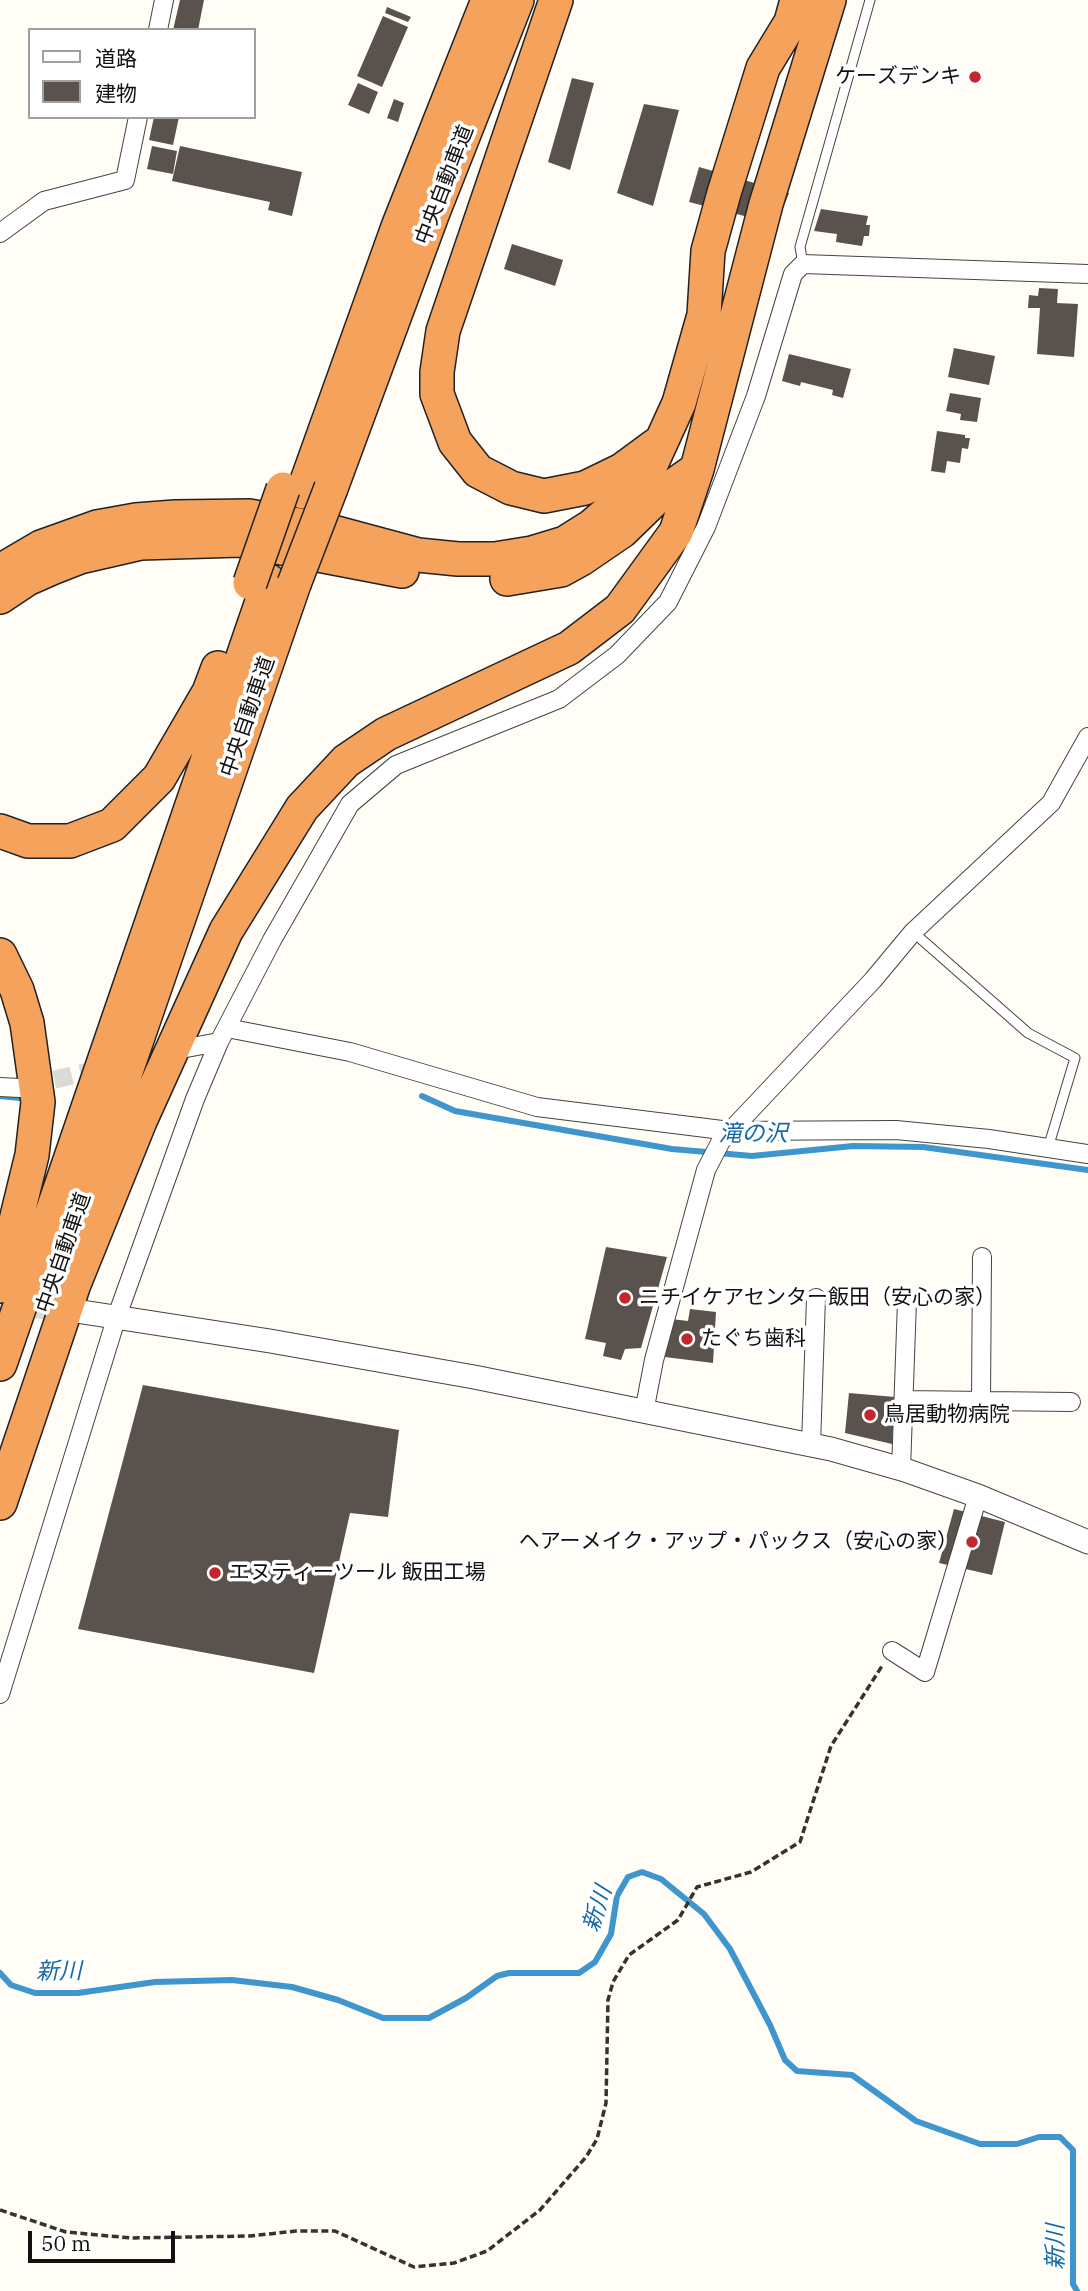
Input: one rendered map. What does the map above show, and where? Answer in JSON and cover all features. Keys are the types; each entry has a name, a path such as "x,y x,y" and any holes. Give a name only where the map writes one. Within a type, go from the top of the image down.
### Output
{"highway":[{"name":"中央自動車道","path":"306,490 371,258 398,227 488,0"},
{"name":"中央自動車道","path":"0,1364 271,583 306,490 432,215 517,0"},
{"path":"556,0 443,331 437,394 455,442 478,471 511,488 544,496 585,488 622,470 659,442"},
{"path":"0,570 41,547 97,527 175,517 249,516 325,530 418,555 458,559 495,559 532,553 565,543 592,526 643,482 679,403 704,315 708,251 763,68 791,22 797,0"},
{"path":"0,1503 74,1284 140,1121 226,931 302,808 346,761 386,734 569,648 621,609 676,532 697,469 766,204 829,0"},
{"path":"0,597 27,579 80,557 141,542 240,540 465,581 502,580 561,570 622,531 656,498 697,469"},
{"path":"0,831 29,841 70,841 88,835 111,825 159,778 271,583 306,490"},
{"name":"中央自動車道","path":"0,1441 271,583"},
{"path":"0,955 17,990 27,1023 38,1102 32,1154 0,1286"}],"street":[{"path":"158,28 164,0"},
{"path":"0,233 44,201 125,180 138,119"},
{"path":"0,1694 117,1316 195,1099 223,1035 272,940 349,804 396,765 559,699 617,655 668,602 706,527 755,396 793,274 803,264 1088,274"},
{"path":"644,1412 654,1360 709,1163 726,1136 873,980 914,932 1051,803 1088,737"},
{"path":"181,1049 223,1035 350,1052 537,1107 726,1136 896,1129 1088,1154"},
{"path":"0,1087 20,1088"},
{"path":"981,1401 982,1257"},
{"path":"811,1445 816,1298"},
{"path":"901,1469 907,1301"},
{"path":"76,1311 474,1377 811,1445 901,1469 978,1496 1088,1542"},
{"path":"904,1400 1071,1402"},
{"path":"892,1651 925,1672 978,1496"}],"lane":[{"path":"803,264 800,247 870,0"},
{"path":"914,932 1028,1034 1075,1058 1048,1148"}],"path":[{"path":"0,2210 66,2232 131,2238 335,2231 414,2267 454,2263 487,2251 540,2210 586,2158 597,2139 606,2103 608,2000 613,1982 629,1955 678,1920 697,1886 751,1872 800,1842 831,1746 892,1651"}],"building":[{"path":"180,0 204,0 198,28 173,28"},
{"path":"387,7 411,17 408,22 385,13"},
{"path":"383,16 408,27 382,87 357,76"},
{"path":"572,78 594,83 570,170 548,162"},
{"path":"358,83 378,92 369,114 348,105"},
{"path":"394,99 404,103 398,122 387,118"},
{"path":"644,104 679,110 653,206 617,193"},
{"path":"154,119 179,119 173,145 149,140"},
{"path":"152,146 177,151 173,174 147,169"},
{"path":"180,146 302,172 292,216 268,210 270,202 172,181"},
{"path":"699,167 789,193 776,224 689,202"},
{"path":"821,209 868,216 866,225 870,225 869,236 864,236 862,246 836,242 837,234 814,231"},
{"path":"512,244 563,260 555,286 504,269"},
{"path":"1039,288 1058,289 1057,303 1078,304 1074,357 1037,354 1040,308 1028,308 1029,295 1038,296"},
{"path":"954,348 995,356 989,385 948,377"},
{"path":"789,354 851,369 843,398 832,395 833,390 801,382 800,386 782,381"},
{"path":"950,393 981,398 977,422 960,420 961,414 946,411"},
{"path":"937,431 970,438 968,449 962,448 960,463 947,461 945,473 931,471"},
{"name":"ニチイケアセンター飯田（安心の家）","path":"606,1247 667,1257 641,1348 625,1349 621,1360 603,1356 606,1343 585,1339"},
{"name":"たぐち歯科","path":"690,1309 716,1312 713,1363 657,1356 663,1318 688,1321"},
{"name":"エヌティーツール 飯田工場","path":"143,1385 399,1430 388,1517 350,1513 314,1673 78,1629"},
{"name":"鳥居動物病院","path":"849,1393 895,1397 892,1444 845,1433"},
{"name":"ヘアーメイク・アップ・パックス（安心の家）","path":"954,1509 1005,1522 992,1575 939,1563"}],"waterway":[{"name":"滝の沢","path":"0,1096 20,1098"},
{"name":"滝の沢","path":"422,1096 455,1111 672,1149 752,1156 853,1146 923,1147 1088,1170"},
{"name":"新川","path":"0,1973 11,1985 35,1993 78,1993 155,1982 232,1980 292,1987 338,2000 383,2018 429,2018 466,1998 497,1976 509,1973 579,1973 595,1962 611,1934 617,1896 628,1877 642,1872 661,1879 704,1914 730,1949 785,2060 797,2071 852,2075 916,2121 980,2144 1017,2144 1039,2137 1060,2137 1073,2150 1073,2284 1077,2291"}],"tunnel":[{"path":"28,1086 174,1051"},
{"path":"0,1303 76,1311"}],"place":[{"name":"ケーズデンキ","path":"975,77"},
{"name":"ニチイケアセンター飯田（安心の家）","path":"625,1298"},
{"name":"たぐち歯科","path":"687,1339"},
{"name":"鳥居動物病院","path":"870,1415"},
{"name":"ヘアーメイク・アップ・パックス（安心の家）","path":"972,1542"},
{"name":"エヌティーツール 飯田工場","path":"215,1573"}]}
